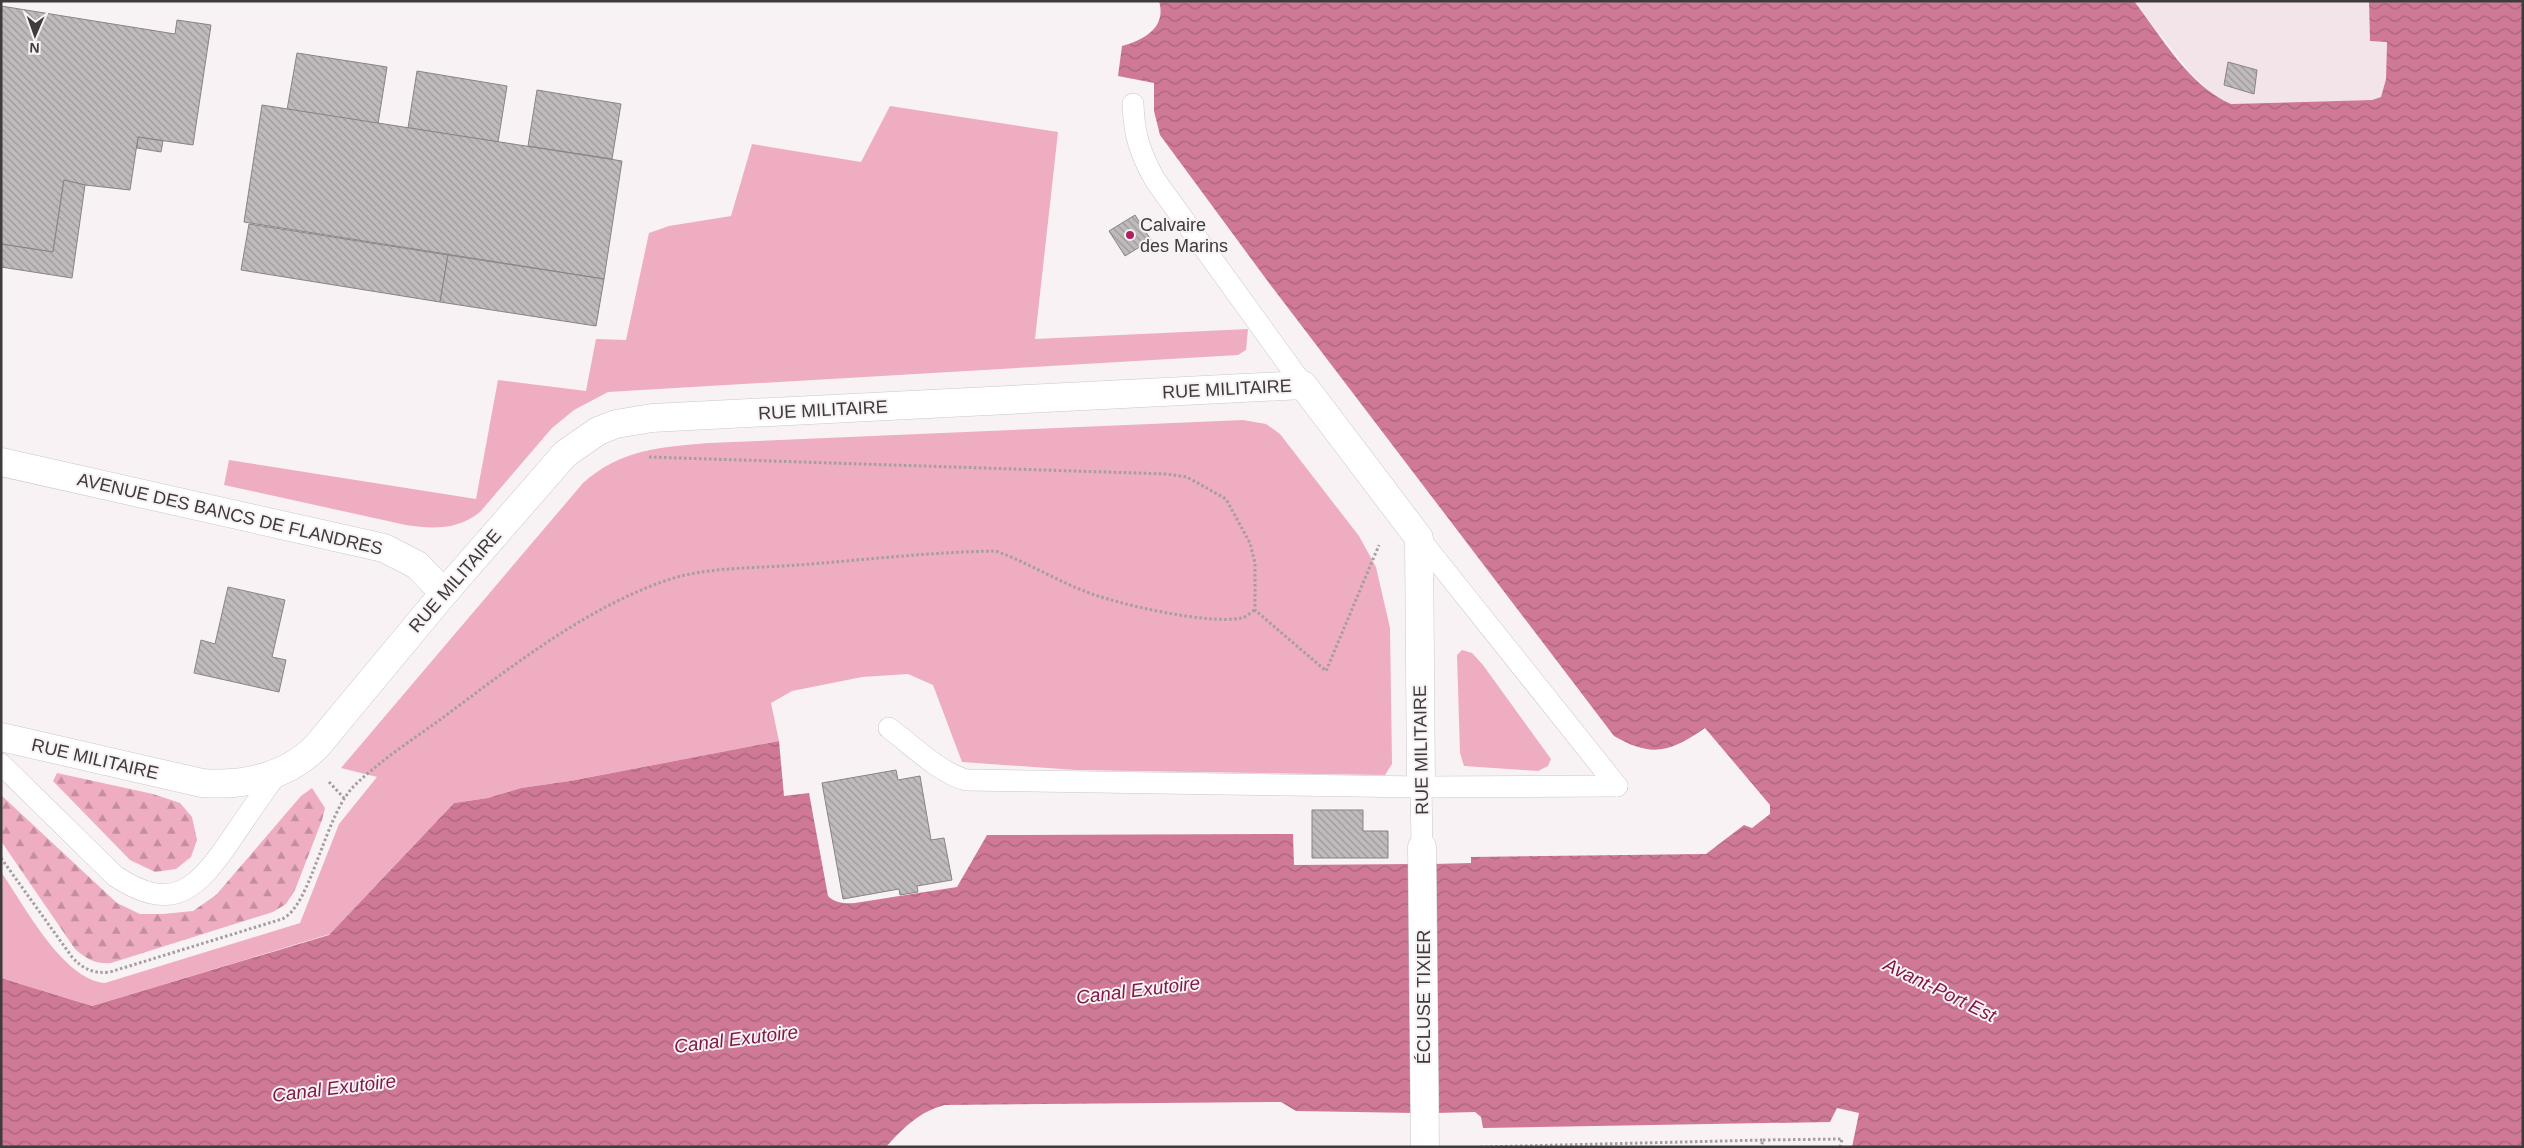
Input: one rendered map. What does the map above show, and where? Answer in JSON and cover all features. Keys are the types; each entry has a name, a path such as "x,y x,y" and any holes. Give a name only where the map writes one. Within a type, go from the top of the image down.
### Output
{"street":[{"name":"RUE MILITAIRE","path":"1,737 202,783 234,784 293,766 317,746 444,593 565,454 598,430 616,424 652,418 1303,385 1419,538 1422,787"},
{"name":"AVENUE DES BANCS DE FLANDRES","path":"1,462 384,548 417,565 444,593"},
{"name":"ÉCLUSE TIXIER","path":"1422,847 1425,1147"}],"lane":[{"path":"1133,104 1136,140 1154,180 1303,385"},
{"path":"889,728 950,773 966,780 1422,787 1617,786 1419,538"},
{"path":"1,764 115,876 130,886 156,894 173,894 186,890 200,880 213,865 278,772"},
{"name":"RUE MILITAIRE","path":"1422,787 1422,847"}],"path":[{"path":"643,456 1147,473 1187,477 1226,499 1250,543 1255,563 1255,610 1326,671 1395,508"},
{"path":"1,858 72,957 85,969 93,972 110,972 288,917 298,904 333,818 344,798 354,786 375,768 506,670 599,611 642,590 697,573 996,551 1027,563 1082,590 1118,603 1220,619 1243,618 1255,610"},
{"path":"1480,1147 1842,1139 1840,1147"},
{"path":"1761,1147 1763,1140"}],"shaded area":[{"path":"2134,1 2369,1 2370,41 2387,41 2386,79 2381,97 2372,100 2231,104 2217,98 2190,72"}],"green space":[{"path":"890,106 1058,132 1035,339 1248,329 1246,350 1238,355 608,392 574,410 552,428 480,512 463,522 445,527 406,525 224,485 229,460 476,499 498,380 586,391 596,339 626,340 649,233 669,226 731,216 752,144 861,162"},
{"path":"1243,420 1266,424 1280,434 1359,536 1376,567 1390,628 1392,764 1385,775 1076,770 962,762 933,685 908,674 862,677 792,691 771,703 779,741 570,781 521,788 488,798 454,803 330,934 92,1006 1,978 1,872 33,921 60,955 74,969 89,978 105,983 300,923 339,824 377,777 341,768 583,483 597,472 627,456 658,448 709,443"},
{"path":"1462,650 1472,653 1483,665 1551,759 1548,766 1538,771 1464,766 1460,753 1457,655"},
{"path":"57,773 153,794 180,803 192,817 197,840 191,857 176,869 155,872 130,860 53,781"},
{"path":"312,788 325,808 295,890 286,904 273,912 111,963 91,960 75,949 1,841 1,795 117,903 140,914 193,911 216,895 301,796"}],"water":[{"name":"Avant-Port Est","path":"1159,1 2134,1 2189,73 2216,96 2231,104 2372,100 2381,97 2386,79 2387,42 2370,41 2369,1 2523,1 2523,1147 1852,1147 1859,1113 1837,1108 1830,1122 1483,1128 1481,1117 1475,1112 1435,1113 1434,864 1471,863 1471,857 1706,854 1744,825 1752,828 1770,814 1770,805 1705,728 1671,747 1661,749 1639,747 1614,736 1269,283 1160,135 1154,111 1154,83 1118,76 1122,46 1145,36 1156,26 1160,19"},
{"name":"Canal Exutoire","path":"779,741 784,796 809,793 828,896 840,902 855,903 957,887 987,835 1293,834 1294,865 1411,864 1415,1113 1296,1111 1281,1102 945,1105 928,1111 912,1121 886,1147 1,1147 1,978 92,1006 329,935 454,803 488,798 521,788 570,781"}],"building":[{"path":"1,6 175,34 177,20 211,25 193,145 138,137 130,190 85,185 64,180 53,252 1,244"},
{"path":"297,53 387,67 378,124 287,110"},
{"path":"2228,62 2257,70 2254,94 2224,85"},
{"path":"417,71 507,86 498,142 408,128"},
{"path":"537,90 621,104 612,159 528,146"},
{"path":"262,105 622,161 604,279 244,222"},
{"path":"138,137 163,141 161,152 137,148"},
{"path":"64,180 85,185 72,278 1,267 1,244 53,252"},
{"name":"Calvaire des Marins","path":"1135,215 1151,240 1125,256 1109,231"},
{"path":"249,224 448,255 440,302 241,270"},
{"path":"448,255 604,279 596,326 440,302"},
{"path":"228,587 285,600 272,657 286,660 279,692 194,673 201,640 215,644"},
{"path":"896,770 898,780 920,776 931,840 944,838 952,880 917,886 918,892 900,895 899,889 843,899 822,783"},
{"path":"1312,810 1363,810 1363,831 1388,831 1388,858 1312,858"}],"place":[{"name":"Calvaire des Marins","path":"1130,235"}]}
